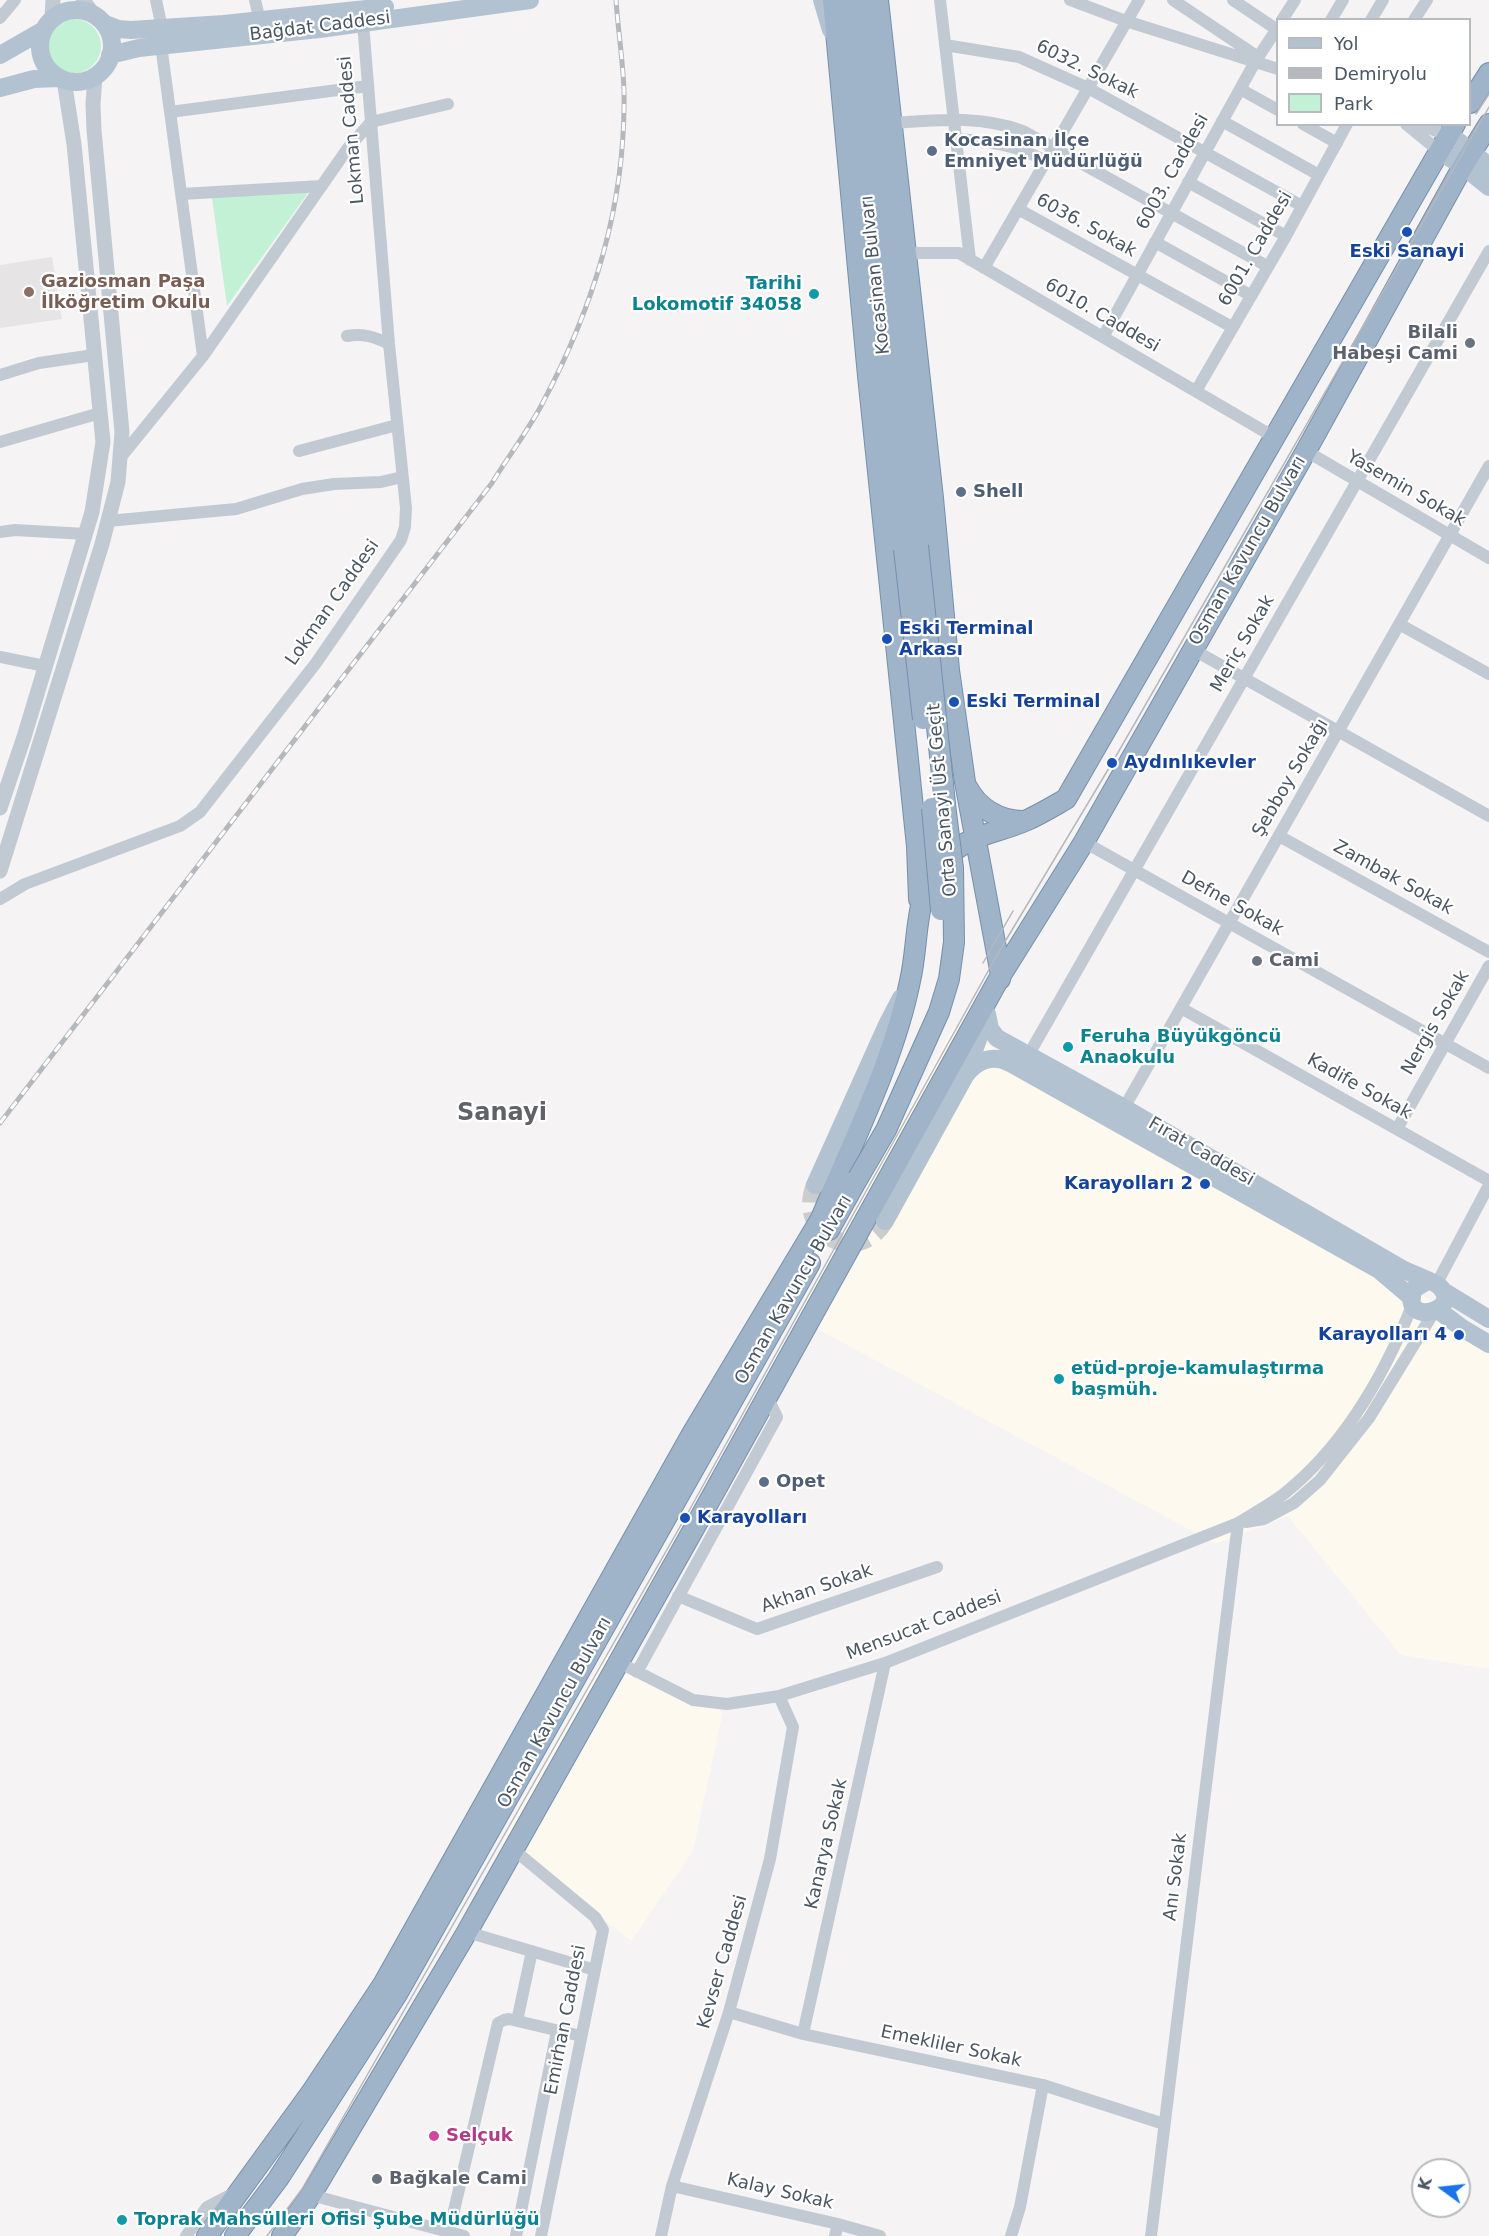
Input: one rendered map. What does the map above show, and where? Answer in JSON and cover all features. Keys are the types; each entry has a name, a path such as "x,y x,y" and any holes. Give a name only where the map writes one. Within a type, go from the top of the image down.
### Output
{"highway":[{"path":"822,1216 891,1050 911,980 919,910 917,846 870,394 833,0"},
{"name":"Kocasinan Bulvarı","path":"848,0 902,451"},
{"name":"Kocasinan Bulvarı","path":"862,0 911,548"},
{"path":"878,0 933,498 949,670 965,783 1001,975 987,1014"},
{"path":"1471,100 1489,72"},
{"name":"Osman Kavuncu Bulvarı","path":"1001,975 1084,842 1306,451 1467,159 1489,124"},
{"name":"Osman Kavuncu Bulvarı","path":"1026,821 1066,799 1447,137"},
{"path":"902,451 917,359"},
{"path":"870,394 902,451"},
{"name":"Orta Sanayi Üst Geçit","path":"853,1175 886,1130 939,1012 949,980 954,942 953,868 911,548"},
{"path":"965,783 974,798 986,810 1009,820 1026,821"},
{"path":"914,816 921,829 942,842 955,840 963,833 968,824 970,809"},
{"path":"919,910 926,885 952,852 975,837 1026,821"},
{"path":"936,870 949,865 963,867 975,873 985,891"},
{"path":"282,2236 311,2195 466,1932 768,1396 1001,975"},
{"path":"822,1216 853,1175"},
{"name":"Osman Kavuncu Bulvarı","path":"234,2236 278,2180 397,1994 702,1452 853,1175"},
{"name":"Osman Kavuncu Bulvarı","path":"207,2236 311,2093 377,1985 692,1434 822,1216"}],"main road":[{"name":"Bağdat Caddesi","path":"110,55 162,37 345,6 447,0"},
{"name":"Bağdat Caddesi","path":"93,13 124,30 162,37 363,23 530,0"},
{"path":"822,0 838,54"},
{"path":"0,55 49,17 72,10 93,13 111,39 110,55 103,70 95,77 80,82 61,79 34,80 0,88"},
{"path":"49,17 40,42 41,58 46,67 61,79"},
{"path":"1447,137 1489,187"},
{"path":"1467,159 1489,166"},
{"path":"815,1185 887,1025 911,980"},
{"path":"885,1221 965,1076 987,1014"},
{"name":"Fırat Caddesi","path":"987,1014 990,1029 997,1038 1435,1285 1489,1319"},
{"name":"Fırat Caddesi","path":"965,1076 982,1060 1000,1059 1010,1063 1379,1270 1412,1301"},
{"path":"1418,1285 1435,1285 1444,1301 1436,1311 1424,1313 1416,1308 1412,1301 1418,1285"},
{"path":"1436,1311 1489,1344"}],"street":[{"path":"0,18 15,0"},
{"path":"156,0 203,356"},
{"path":"255,0 260,21"},
{"path":"940,0 970,260"},
{"path":"1070,0 1126,21 1256,59 1276,68"},
{"path":"984,268 1139,0"},
{"path":"1173,0 1256,59"},
{"path":"1233,0 1276,23"},
{"name":"6003. Caddesi","path":"1283,18 1294,0"},
{"path":"1332,18 1343,0"},
{"path":"1372,18 1383,0"},
{"path":"1415,18 1422,2"},
{"name":"Lokman Caddesi","path":"0,899 25,884 180,825 200,812 316,663 398,547 406,518 389,344 363,23"},
{"name":"6003. Caddesi","path":"1103,337 1256,59 1276,29"},
{"name":"6032. Sokak","path":"945,45 1019,57 1088,88 1302,207"},
{"path":"0,871 64,673 115,499 121,457 121,415 93,124 95,77"},
{"path":"0,808 4,787 86,534 103,442 74,144 61,79"},
{"path":"170,112 368,86"},
{"path":"1240,89 1276,109"},
{"path":"121,457 203,356 348,148 371,122 448,104"},
{"path":"891,123 953,119 989,122 1012,127 1034,136 1267,266"},
{"path":"1222,122 1319,176"},
{"path":"1307,126 1337,143"},
{"name":"6001. Caddesi","path":"1196,391 1286,236 1346,126"},
{"path":"1412,126 1447,137"},
{"path":"1423,126 1447,137"},
{"path":"956,139 1011,145 1046,160"},
{"path":"1188,182 1286,236"},
{"path":"182,194 322,186"},
{"name":"6036. Sokak","path":"1018,209 1232,327"},
{"path":"1155,242 1250,295"},
{"name":"Meriç Sokak","path":"1029,1054 1489,251"},
{"name":"6010. Caddesi","path":"905,253 959,253 1274,437"},
{"path":"347,336 364,335 389,344"},
{"path":"0,375 39,363 94,355"},
{"path":"0,442 100,414"},
{"path":"299,451 397,425"},
{"name":"Yasemin Sokak","path":"1306,451 1489,558"},
{"name":"Şebboy Sokağı","path":"1124,1108 1489,466"},
{"path":"108,521 236,509 302,489 334,484 381,482 402,477"},
{"path":"0,532 15,530 86,534"},
{"path":"1399,624 1489,674"},
{"path":"1192,649 1489,816"},
{"path":"0,657 45,666"},
{"name":"Zambak Sokak","path":"1279,836 1489,952"},
{"name":"Defne Sokak","path":"1084,842 1489,1068"},
{"name":"Nergis Sokak","path":"1397,1129 1489,966"},
{"name":"Kadife Sokak","path":"1181,1008 1489,1181"},
{"path":"1435,1285 1489,1185"},
{"name":"Mensucat Caddesi","path":"618,1662 693,1700 727,1704 779,1696 885,1663 1238,1523 1285,1494 1314,1466 1361,1410 1397,1342 1412,1301"},
{"name":"Mensucat Caddesi","path":"1238,1523 1264,1519 1294,1503 1320,1480 1369,1418 1436,1311"},
{"path":"637,1672 777,1417 768,1396"},
{"name":"Anı Sokak","path":"1152,2236 1238,1523"},
{"name":"Akhan Sokak","path":"678,1596 757,1629 937,1567"},
{"name":"Kanarya Sokak","path":"803,2034 885,1663"},
{"name":"Kevser Caddesi","path":"661,2236 672,2186 729,2012 771,1859 793,1727 779,1696"},
{"name":"Emirhan Caddesi","path":"513,1849 598,1920 603,1930 541,2236"},
{"path":"466,1932 595,1970"},
{"path":"517,2021 532,1951"},
{"name":"Emekliler Sokak","path":"729,2012 803,2034 1043,2085 1164,2124"},
{"path":"449,2234 497,2026 504,2020 517,2021 581,2036"},
{"path":"516,2236 557,2031"},
{"path":"1011,2236 1020,2207 1043,2085"},
{"name":"Kalay Sokak","path":"672,2186 836,2230 880,2236"},
{"path":"186,2236 207,2207 240,2190"},
{"path":"311,2195 449,2234 464,2236"}],"shaded area":[{"name":"Gaziosman Paşa İlköğretim Okulu","path":"52,257 62,319 0,328 0,265"},
{"path":"954,1026 1376,1260 1428,1299 1489,1333 1489,1669 1401,1655 1288,1516 1216,1544 797,1318"},
{"path":"608,1650 723,1712 693,1851 631,1941 502,1842"}],"green space":[{"path":"74,19 84,21 93,27 99,36 101,46 99,56 93,65 84,71 74,73 64,71 55,65 49,56 47,46 49,36 55,27 64,21"},
{"path":"313,186 227,306 212,198"}],"tunnel":[{"path":"815,1185 811,1203 814,1218 821,1230 832,1239 846,1243 860,1242 873,1235 885,1221"}],"tram line":[{"path":"1476,114 1489,94"},
{"path":"267,2236 302,2189 321,2156 685,1518 997,955 1112,763 1489,107"},
{"path":"983,963 1013,911"}],"railway":[{"path":"0,1123 492,483 541,406 577,331 591,293 613,214 623,133 624,91 616,0"}],"place":[{"name":"Kocasinan İlçe Emniyet Müdürlüğü","path":"932,151"},
{"name":"Eski Sanayi","path":"1407,232"},
{"name":"Gaziosman Paşa İlköğretim Okulu","path":"29,292"},
{"name":"Tarihi Lokomotif 34058","path":"814,294"},
{"name":"Bilali Habeşi Cami","path":"1470,343"},
{"name":"Shell","path":"961,492"},
{"name":"Eski Terminal Arkası","path":"887,639"},
{"name":"Eski Terminal","path":"954,702"},
{"name":"Aydınlıkevler","path":"1112,763"},
{"name":"Cami","path":"1257,961"},
{"name":"Feruha Büyükgöncü Anaokulu","path":"1068,1047"},
{"name":"Karayolları 2","path":"1205,1184"},
{"name":"Karayolları 4","path":"1459,1335"},
{"name":"etüd-proje-kamulaştırma başmüh.","path":"1059,1379"},
{"name":"Opet","path":"764,1482"},
{"name":"Karayolları","path":"685,1518"},
{"name":"Selçuk","path":"434,2136"},
{"name":"Bağkale Cami","path":"377,2179"},
{"name":"Toprak Mahsülleri Ofisi Şube Müdürlüğü","path":"122,2220"}],"district":[{"name":"Sanayi","path":"502,1114"}]}
